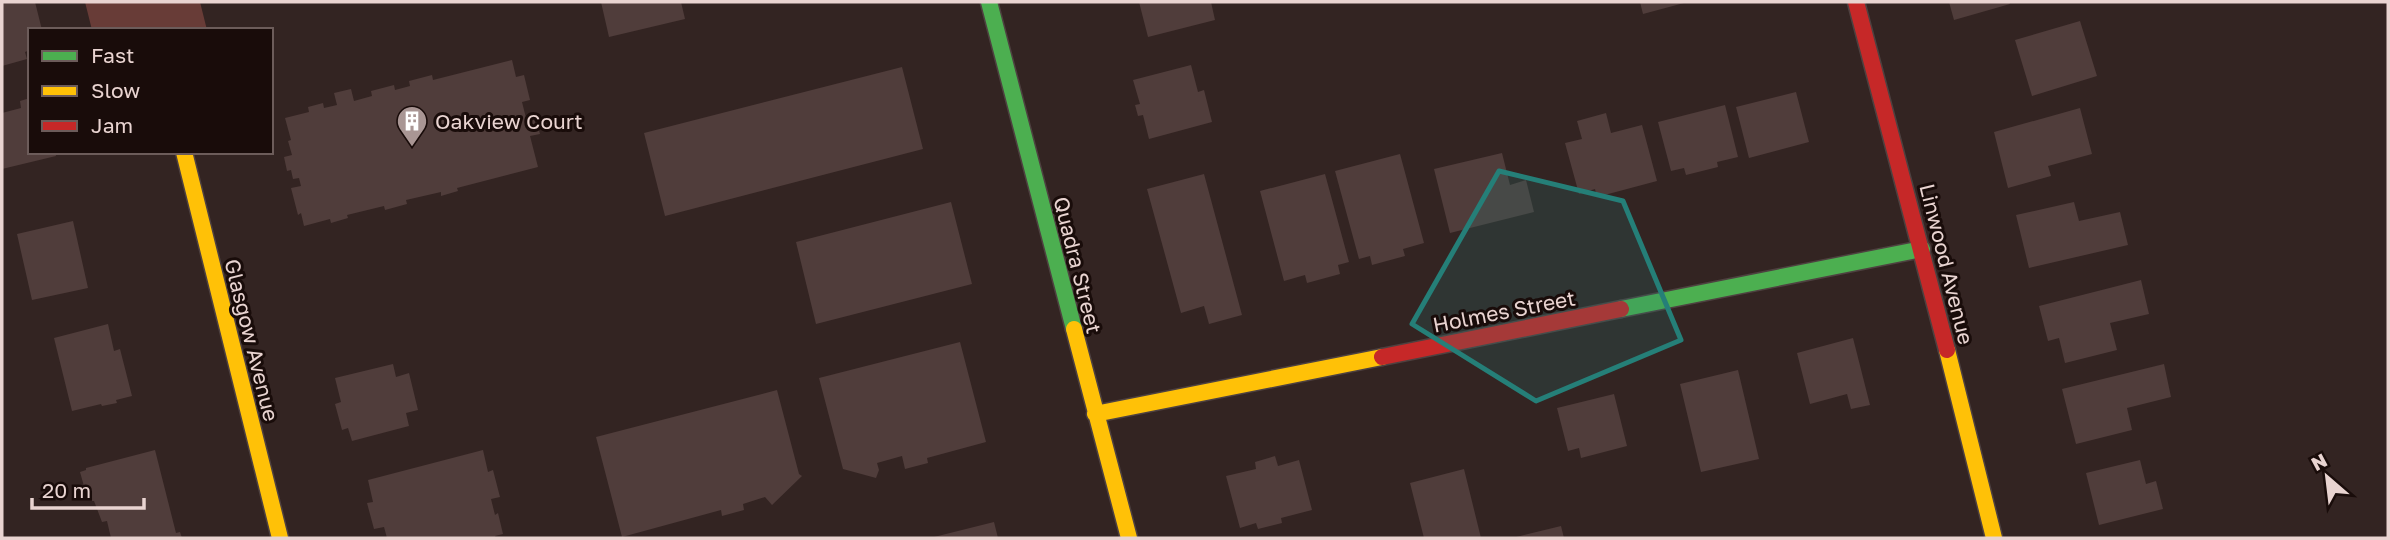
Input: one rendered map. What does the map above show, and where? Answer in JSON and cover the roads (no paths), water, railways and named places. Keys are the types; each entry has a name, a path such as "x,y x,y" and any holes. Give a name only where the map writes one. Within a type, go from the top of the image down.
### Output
{"street":[{"name":"Quadra Street","path":"989,2 1129,538"},
{"name":"Linwood Avenue","path":"1856,2 1922,248 1994,538"},
{"name":"Glasgow Avenue","path":"184,154 280,538"},
{"name":"Holmes Street","path":"1095,414 1922,248"}],"place":[{"name":"Oakview Court","path":"412,148"}]}
